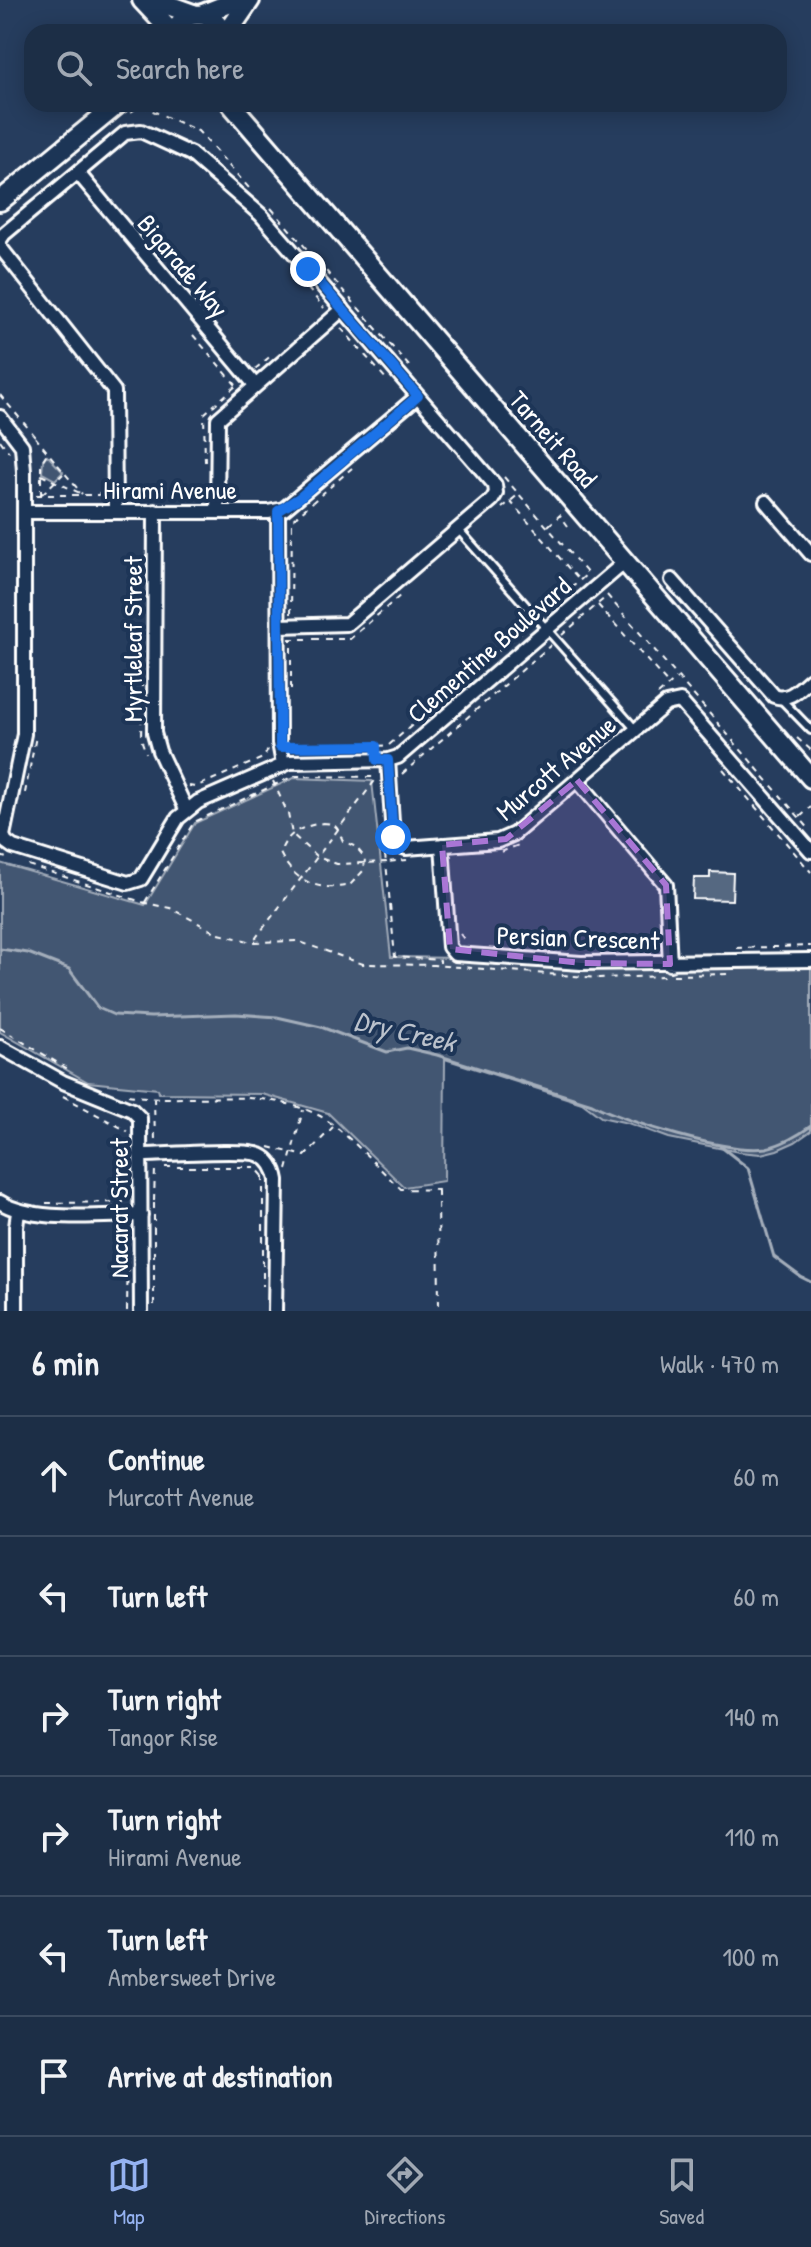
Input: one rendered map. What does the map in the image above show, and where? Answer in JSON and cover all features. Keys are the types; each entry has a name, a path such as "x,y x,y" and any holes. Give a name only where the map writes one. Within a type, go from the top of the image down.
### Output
{"street":[{"path":"142,0 165,24"},
{"path":"154,0 218,24"},
{"path":"178,24 238,0"},
{"path":"234,24 250,0"},
{"path":"0,201 108,112"},
{"name":"Tarneit Road","path":"237,112 811,778"},
{"name":"Tarneit Road","path":"243,112 256,135"},
{"path":"0,240 125,133 141,131 191,154 261,215 496,487 492,500 347,624 283,630"},
{"name":"Bigarade Way","path":"78,173 255,385"},
{"path":"0,247 114,391 115,512"},
{"path":"217,512 217,425 223,413 343,309"},
{"path":"283,764 280,747 283,630 278,511 299,498 418,396"},
{"path":"0,417 22,446 24,495 24,734 4,811 3,836 10,845 132,884 143,876 172,825 186,809 294,761 383,760 393,837"},
{"path":"766,502 811,554"},
{"name":"Myrtleleaf Street","path":"155,511 154,733 186,809"},
{"name":"Hirami Avenue","path":"24,512 278,511"},
{"name":"Clementine Boulevard","path":"383,760 398,757 410,748 625,562"},
{"path":"672,580 774,696 781,699 789,697 811,679"},
{"name":"Murcott Avenue","path":"393,837 401,848 506,839 666,704 676,701 684,705 811,851"},
{"path":"577,780 666,885 670,964"},
{"name":"Persian Crescent","path":"442,845 449,947 455,954 581,963 811,960"},
{"name":"Nacarat Street","path":"0,1047 63,1082 135,1112 141,1122 141,1311"},
{"path":"140,1155 253,1153 270,1162 277,1180 275,1311"},
{"path":"0,1202 18,1212 37,1214 141,1215"},
{"path":"16,1311 18,1212"}],"lane":[{"path":"458,529 545,631 636,730"},
{"path":"781,699 811,730"}],"path":[{"path":"193,335 237,386"},
{"path":"35,436 83,495"},
{"path":"41,495 42,459 48,452"},
{"path":"360,461 292,520 283,630 350,639 408,588"},
{"path":"41,495 64,472"},
{"path":"41,475 83,495"},
{"path":"24,495 115,493"},
{"path":"510,501 579,581"},
{"path":"547,526 560,515 568,526"},
{"path":"176,787 186,782 188,786 195,787 263,758 268,748 389,745 588,574"},
{"path":"598,604 669,685"},
{"path":"142,677 141,739 151,763"},
{"path":"379,793 378,777 383,760"},
{"path":"719,764 811,872"},
{"path":"268,770 288,814 292,834 317,857 337,864 416,860"},
{"path":"253,942 378,777"},
{"path":"799,817 811,807"},
{"path":"330,823 339,828 343,841 360,851 366,863 350,885 314,887 300,879 280,853 292,834 301,827 330,823"},
{"path":"393,837 382,839 395,957 440,960 440,966"},
{"path":"493,853 506,852 526,840"},
{"path":"0,856 14,860"},
{"path":"29,865 145,903"},
{"path":"724,949 811,946"},
{"path":"0,1028 72,1072"},
{"path":"121,1093 154,1097 258,1097 303,1109 334,1126 401,1189 443,1190"},
{"path":"64,1096 128,1132"},
{"path":"154,1097 154,1311"},
{"path":"44,1203 128,1202 127,1165"},
{"path":"263,1176 263,1296"},
{"path":"438,1190 439,1311"},
{"path":"127,1311 128,1239"}],"highlighted area":[{"path":"577,780 666,885 670,964 581,963 450,949 442,845 506,839"}],"shaded area":[{"path":"47,455 63,472 55,480 42,473 43,460"},
{"path":"294,778 372,781 391,957 811,963 811,1131 777,1150 761,1154 739,1152 669,1138 601,1117 582,1103 445,1059 444,1181 404,1187 328,1113 262,1094 159,1093 158,1089 88,1082 0,1032 0,863 145,905 195,823"}],"building":[{"path":"710,872 733,873 732,900 693,899 694,878 710,878"}],"waterway":[{"name":"Dry Creek","path":"0,949 28,953 69,969 98,1008 114,1015 236,1014 277,1017 321,1027 387,1052 407,1048 437,1055 592,1104 652,1127 728,1146 766,1148 778,1145 811,1126"},
{"path":"720,1146 748,1168 774,1257 811,1282"}],"route":[{"path":"308,269 418,396 299,498 278,511 280,747 376,746 377,760 388,760 393,837"}]}
